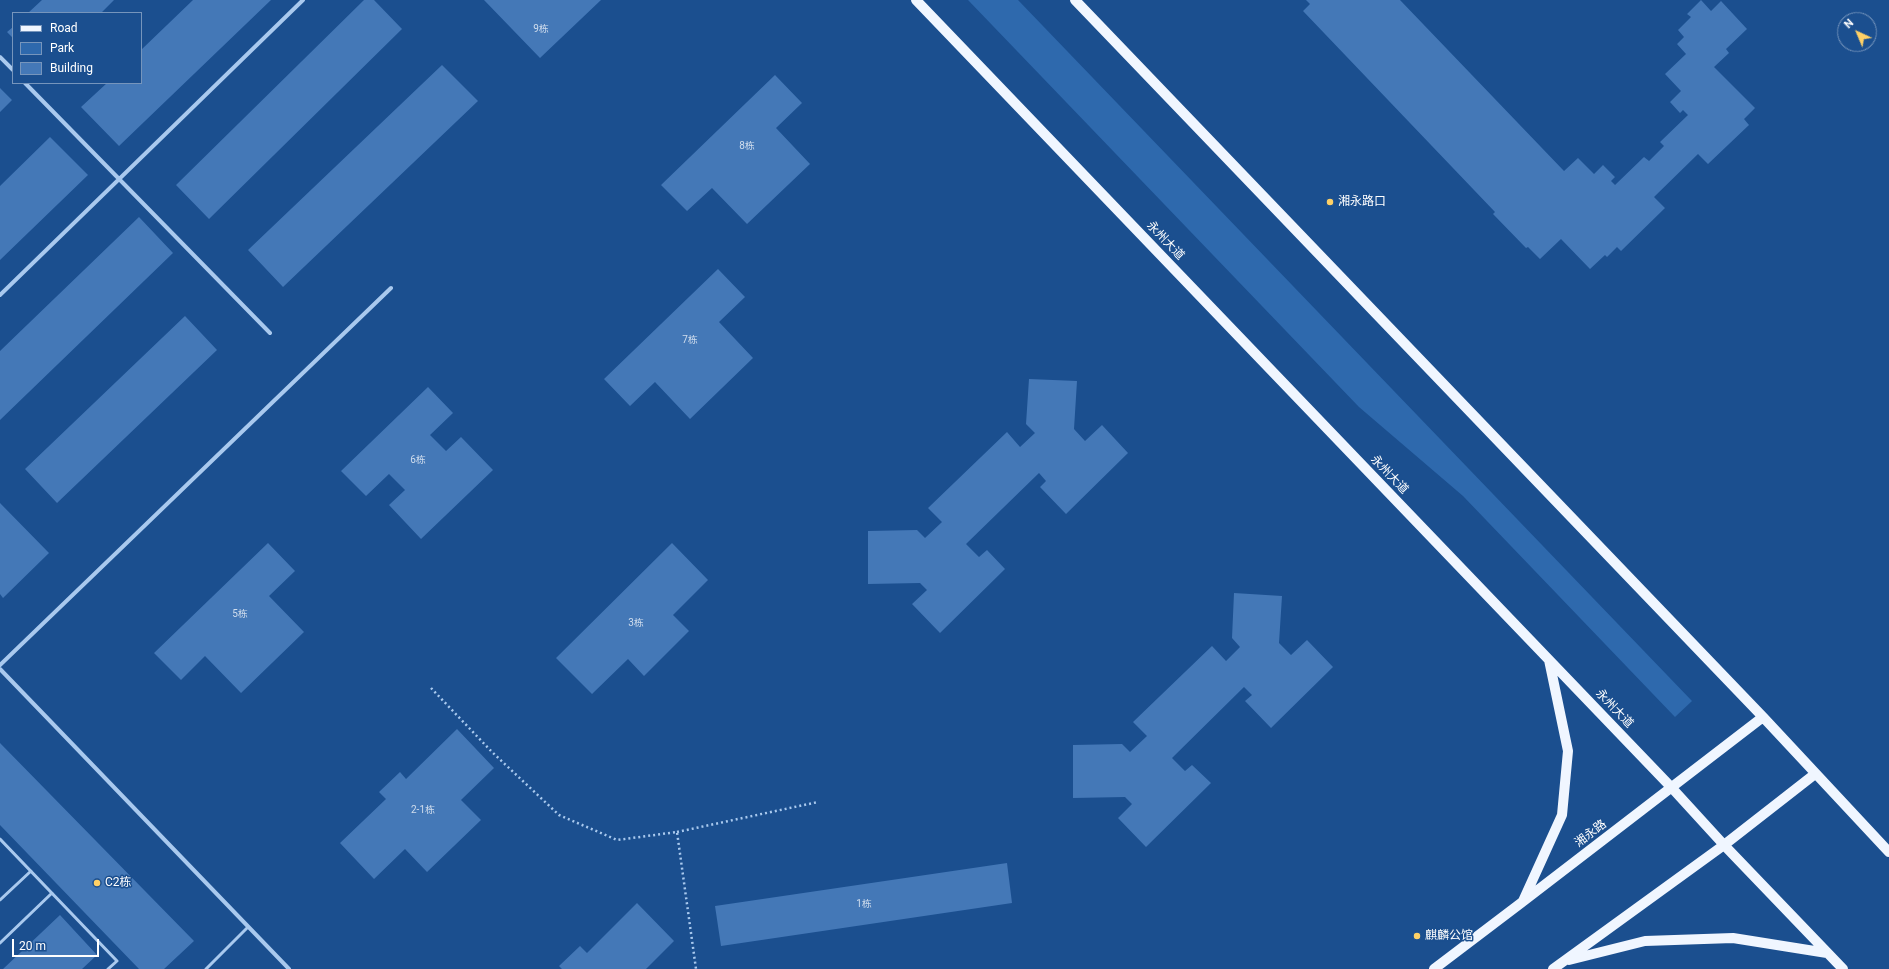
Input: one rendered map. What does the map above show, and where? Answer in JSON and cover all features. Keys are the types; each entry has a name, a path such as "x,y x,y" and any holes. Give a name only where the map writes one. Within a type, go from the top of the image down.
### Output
{"main road":[{"name":"永州大道","path":"916,0 1843,969"},
{"path":"1075,0 1763,717 1889,852"},
{"path":"1521,904 1562,815 1568,751 1548,660"},
{"name":"湘永路","path":"1434,969 1521,904 1763,717"},
{"path":"1553,969 1724,845 1815,774"},
{"path":"1563,962 1645,942 1733,938 1827,953"}],"street":[{"path":"0,295 303,0"},
{"path":"0,57 12,69"},
{"path":"26,84 270,333"},
{"path":"0,665 391,288"},
{"path":"0,669 289,969"}],"lane":[{"path":"0,839 117,961 108,969"},
{"path":"0,900 31,871"},
{"path":"0,942 52,893"},
{"path":"206,969 248,927"}],"path":[{"path":"431,688 492,752 559,815 617,840 677,832 818,802"},
{"path":"677,832 696,969"}],"green space":[{"path":"968,0 1018,0 1692,701 1675,717 1463,496 1359,407"}],"building":[{"path":"42,0 114,0 102,12 29,12"},
{"path":"193,0 271,0 119,146 81,107 106,84 142,84 142,49"},
{"path":"364,0 374,0 402,29 209,219 176,185"},
{"path":"484,0 601,0 540,58"},
{"path":"1306,0 1400,0 1564,171 1578,158 1594,174 1603,165 1615,177 1611,181 1615,185 1644,157 1649,161 1664,146 1660,142 1688,115 1683,110 1680,113 1670,102 1681,91 1665,74 1686,54 1677,44 1684,37 1678,30 1691,17 1687,14 1701,0 1711,11 1721,1 1747,29 1726,49 1729,53 1714,67 1755,108 1744,119 1749,125 1708,164 1698,154 1654,197 1665,208 1621,251 1617,247 1607,257 1605,255 1590,269 1561,239 1540,259 1528,247 1526,248 1493,214 1495,212 1303,11 1310,4"},
{"path":"12,28 12,37 7,32"},
{"path":"442,65 478,101 283,287 248,250"},
{"path":"775,75 802,103 776,128 810,164 747,224 712,188 687,211 661,185"},
{"path":"0,88 12,100 0,112"},
{"path":"50,137 88,175 0,260 0,186"},
{"path":"139,217 173,253 0,420 0,351"},
{"path":"718,269 745,297 719,322 753,358 690,419 655,382 630,406 604,379"},
{"path":"185,316 217,350 57,503 25,469"},
{"path":"1029,379 1077,381 1074,429 1085,441 1102,425 1128,453 1066,514 1040,487 1046,481 1039,473 966,544 979,557 987,550 1005,569 940,633 912,604 927,590 920,583 868,584 868,531 917,530 925,538 942,522 928,508 1007,432 1020,447 1035,433 1026,424"},
{"path":"428,387 453,413 430,435 446,451 461,437 493,470 421,539 389,505 405,490 389,474 366,496 341,471"},
{"path":"0,503 49,553 3,598 0,594"},
{"path":"268,543 295,571 269,596 304,632 241,693 205,656 181,680 154,653"},
{"path":"672,543 708,580 673,615 689,631 644,676 628,659 592,694 556,658"},
{"path":"1234,593 1282,596 1279,643 1291,655 1307,640 1333,667 1271,728 1245,701 1252,695 1244,687 1172,758 1185,771 1192,765 1211,783 1146,847 1118,818 1132,804 1125,797 1073,798 1073,745 1122,744 1130,752 1147,736 1133,722 1212,646 1226,661 1240,647 1232,638"},
{"path":"457,729 494,768 461,800 481,820 427,872 405,849 374,879 340,843 386,799 379,792 400,772 406,779"},
{"name":"C2栋","path":"0,743 194,941 164,969 139,969 0,825"},
{"path":"1007,863 1012,903 721,946 715,906"},
{"path":"637,903 674,941 646,969 562,969 559,966 580,946 587,953"},
{"path":"60,915 97,955 82,969 3,969"}],"place":[{"name":"湘永路口","path":"1330,202"},
{"name":"C2栋","path":"97,883"},
{"name":"麒麟公馆","path":"1417,936"}]}
